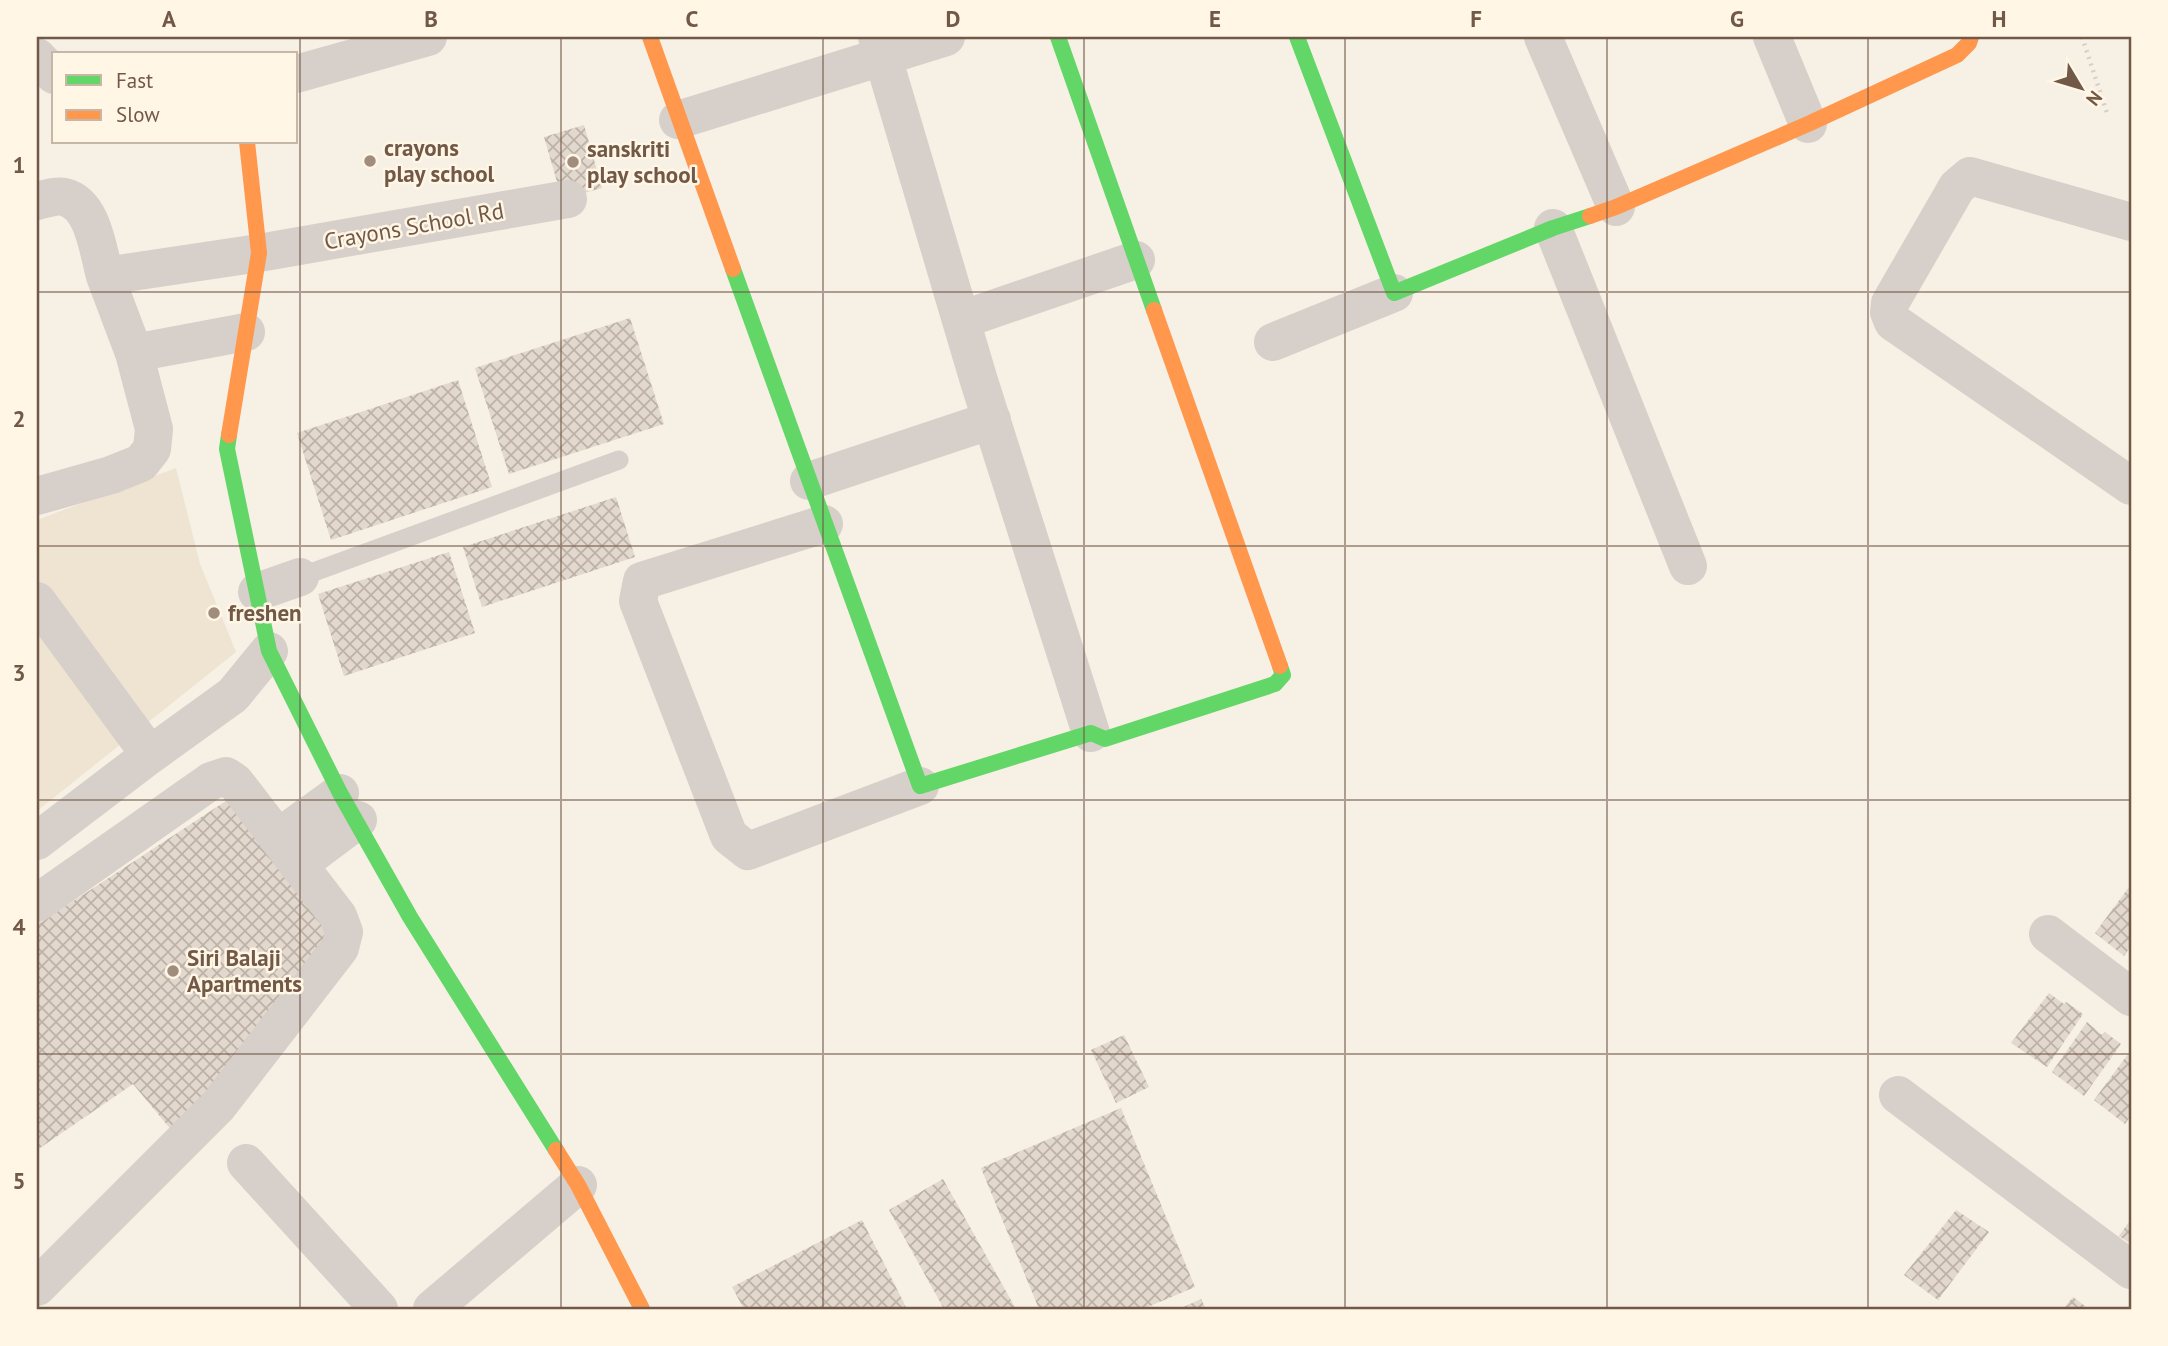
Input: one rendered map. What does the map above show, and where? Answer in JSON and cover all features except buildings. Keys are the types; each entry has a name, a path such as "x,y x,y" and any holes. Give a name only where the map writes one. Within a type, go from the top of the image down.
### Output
{"street":[{"path":"298,73 423,37"},
{"path":"650,37 920,786"},
{"path":"678,120 880,47 946,37"},
{"path":"824,523 642,581 638,601 729,836 748,851 920,786 1091,733 1105,739 1275,684 1283,675 1058,37"},
{"path":"1297,37 1394,293"},
{"path":"1543,37 1616,207"},
{"path":"1772,37 1808,124"},
{"path":"1273,342 1553,228 1616,207 1808,124 1957,55 1969,43 1971,37"},
{"path":"880,47 961,320 1091,733"},
{"path":"37,57 52,75"},
{"path":"247,144 259,253 227,449 269,651 349,807 410,917 578,1185 642,1309"},
{"path":"2131,222 1970,176 1957,187 1890,303 1889,313 1894,322 2131,486"},
{"path":"37,201 61,195 73,201 85,214 134,353 154,429 152,449 141,463 111,475 37,496"},
{"name":"Crayons School Rd","path":"105,276 259,253 568,199"},
{"path":"1553,228 1688,566"},
{"path":"961,320 1136,260"},
{"path":"134,353 246,332"},
{"path":"809,481 992,420"},
{"path":"257,592 300,576"},
{"path":"37,601 150,755"},
{"path":"37,841 233,695 269,651"},
{"path":"37,903 211,781 226,776 235,782 338,916 344,932 340,948 218,1106 37,1287"},
{"path":"288,851 349,807"},
{"path":"2048,934 2131,997"},
{"path":"1898,1095 2131,1270"},
{"path":"246,1163 379,1309"},
{"path":"432,1309 578,1185"}],"lane":[{"path":"300,576 619,460"}],"path":[{"path":"2082,37 2108,116"}],"shaded area":[{"path":"176,468 200,564 236,652 37,811 37,520"}],"traffic: fast":[{"path":"1058,37 1154,310"},
{"path":"1297,37 1394,293 1553,228 1590,216"},
{"path":"733,269 920,786 1091,733 1105,739 1275,684 1283,675 1280,666"},
{"path":"229,435 227,449 269,651 340,793 410,917 556,1150"}],"traffic: slow":[{"path":"650,37 733,269"},
{"path":"1590,216 1808,124 1957,55 1969,43 1971,37"},
{"path":"229,435 259,253 247,144"},
{"path":"1154,310 1280,666"},
{"path":"556,1150 578,1185 642,1309"}],"place":[{"name":"crayons play school","path":"370,161"},
{"name":"sanskriti play school","path":"573,162"},
{"name":"freshen","path":"214,613"},
{"name":"Siri Balaji Apartments","path":"173,971"}]}
